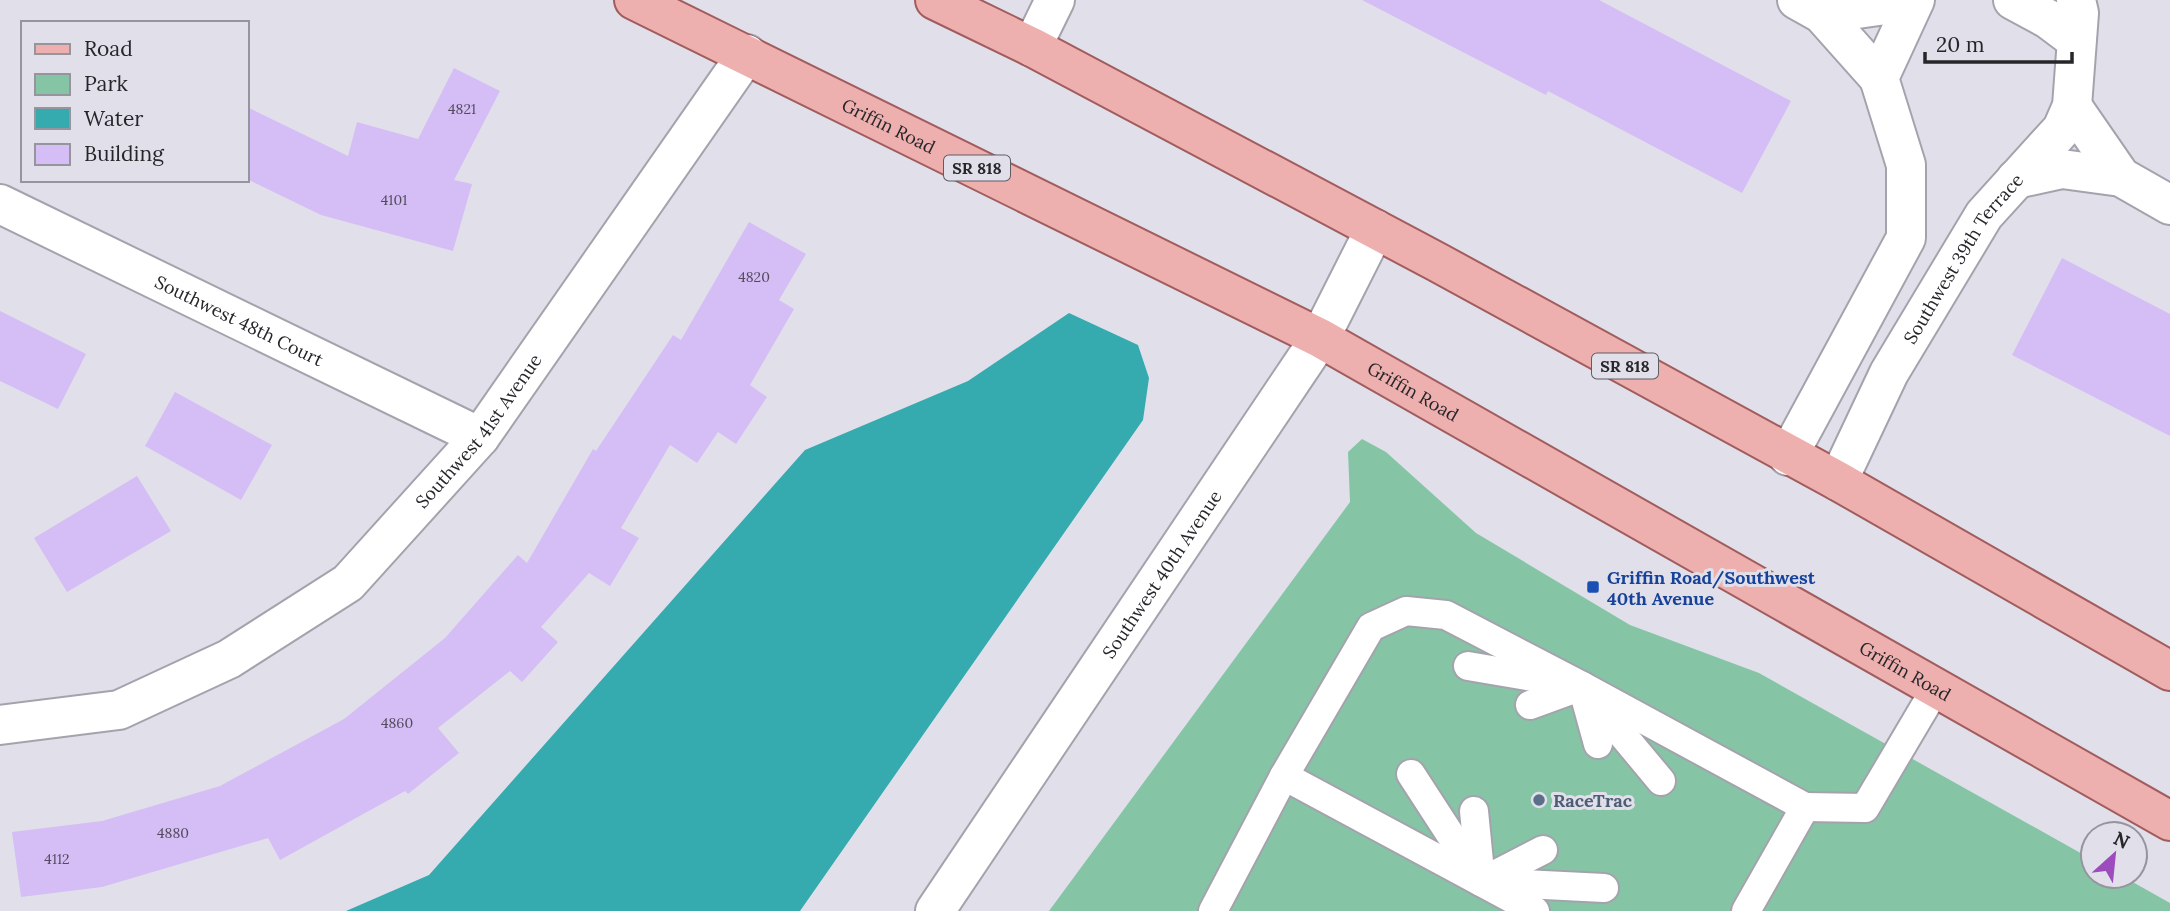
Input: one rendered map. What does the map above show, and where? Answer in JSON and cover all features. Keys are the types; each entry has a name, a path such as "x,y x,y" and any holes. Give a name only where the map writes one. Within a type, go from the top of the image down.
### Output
{"main road":[{"name":"Griffin Road","path":"634,0 1320,338 2170,821"},
{"name":"SR 818","path":"935,0 1032,47 1375,229 1838,481 2170,671"}],"street":[{"path":"1032,47 1055,0"},
{"path":"2012,0 2048,19 2076,40"},
{"name":"Southwest 39th Terrace","path":"1838,481 1896,362 1984,215 2062,130 2072,106 2079,13 2076,0"},
{"path":"1810,7 1914,1 1879,78"},
{"path":"1788,456 1906,238 1906,165 1879,78 1810,7"},
{"name":"Southwest 41st Avenue","path":"0,725 119,710 229,659 348,583 480,437 747,54"},
{"path":"2072,106 2121,177"},
{"path":"2016,179 2062,169 2121,177 2170,205"},
{"name":"Southwest 48th Court","path":"0,204 480,437"},
{"name":"Southwest 40th Avenue","path":"935,911 1320,338 1375,229"}],"lane":[{"path":"1213,911 1284,776 1371,627 1406,611 1446,615 1582,685 1805,807 1865,808 1936,688"},
{"path":"1468,666 1582,685 1661,781"},
{"path":"1530,705 1582,685"},
{"path":"1582,685 1598,744"},
{"path":"1411,774 1481,881"},
{"path":"1284,776 1535,911"},
{"path":"1746,911 1805,807"},
{"path":"1474,811 1481,881"},
{"path":"1481,881 1543,850"},
{"path":"1481,881 1604,888"}],"green space":[{"path":"1362,439 1386,452 1476,533 1630,625 1759,673 2079,852 2079,890 2147,890 2170,903 2170,911 1049,911 1350,502 1348,452"}],"water":[{"path":"1069,313 1138,345 1149,378 1143,420 800,911 346,911 429,875 805,450 968,381"}],"building":[{"path":"1362,0 1599,0 1791,101 1742,193 1548,91 1546,95"},
{"path":"454,68 500,91 454,180 472,184 453,251 321,215 248,179 248,107 348,156 357,122 418,139"},
{"path":"749,222 806,254 779,300 794,309 750,385 767,397 736,444 718,432 697,463 670,445 621,528 639,538 610,586 589,573 541,627 558,642 522,682 510,671 438,728 459,753 408,794 405,791 280,860 268,838 102,887 21,897 12,832 102,821 220,786 344,719 445,638 518,555 527,563 593,449 596,451 673,335 681,340"},
{"path":"2062,258 2170,314 2170,436 2012,355"},
{"path":"0,311 86,354 58,409 0,381"},
{"path":"175,392 272,445 241,500 145,446"},
{"path":"137,476 171,531 67,592 34,538"}],"place":[{"name":"Griffin Road/Southwest 40th Avenue","path":"1593,587"},
{"name":"RaceTrac","path":"1539,800"}]}
